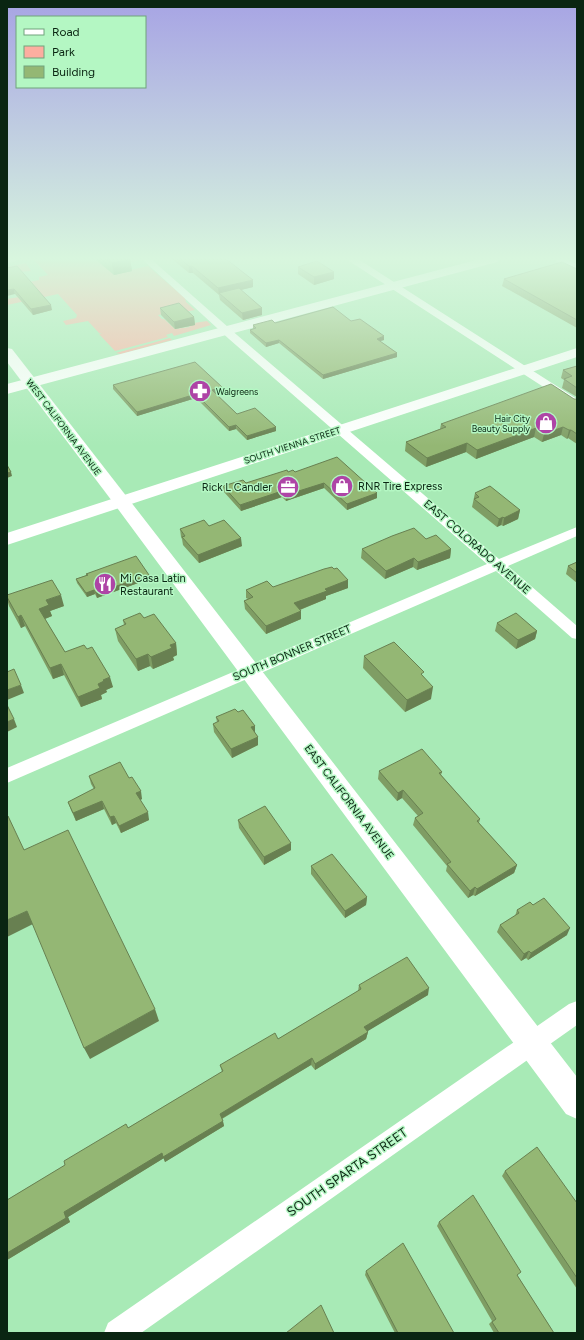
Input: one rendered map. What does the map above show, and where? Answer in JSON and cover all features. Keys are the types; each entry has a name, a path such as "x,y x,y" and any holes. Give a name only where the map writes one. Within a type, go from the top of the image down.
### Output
{"main road":[{"path":"7,389 258,322"},
{"name":"WEST CALIFORNIA AVENUE","path":"7,352 121,501"},
{"name":"SOUTH VIENNA STREET","path":"7,539 577,352"},
{"name":"EAST CALIFORNIA AVENUE","path":"121,501 577,1103"}],"street":[{"name":"EAST COLORADO AVENUE","path":"216,322 577,634"},
{"path":"449,322 577,404"},
{"name":"SOUTH BONNER STREET","path":"7,776 577,531"},
{"name":"SOUTH SPARTA STREET","path":"118,1333 577,1012"}],"green space":[{"path":"63,322 85,322 66,325"},
{"path":"88,322 167,322 175,329 190,327 189,326 196,324 194,323 204,322 208,322 211,325 174,336 172,333 166,335 168,337 115,351 99,334 102,333 99,333"},
{"path":"170,338 172,340 121,354 116,353"}],"building":[{"path":"266,322 274,322 275,323 280,322 364,322 384,336 377,339 397,353 323,375 279,340 266,343 250,330 256,328 253,325"},
{"path":"195,362 222,387 212,390 237,414 255,408 276,427 247,436 236,425 229,427 196,394 137,412 113,385"},
{"path":"577,366 577,388 564,379 572,376 563,370"},
{"path":"551,384 574,399 577,399 577,434 563,427 544,434 536,428 477,450 467,443 427,458 406,442 446,427 441,424"},
{"path":"337,457 377,493 347,504 324,483 286,495 282,491 240,505 223,486 243,480 246,483 287,470 288,472 293,470 295,472"},
{"path":"7,465 11,472 7,473"},
{"path":"490,486 520,510 499,519 474,499 479,497 475,493"},
{"path":"204,520 209,526 224,520 241,538 198,555 182,537 185,536 180,529"},
{"path":"414,528 426,539 436,535 451,549 418,562 414,558 386,571 362,549 392,536"},
{"name":"Mi Casa Latin Restaurant","path":"136,556 149,575 96,593 94,590 86,593 76,579 88,575 86,574"},
{"path":"577,562 577,573 568,566"},
{"path":"332,567 334,569 337,568 348,580 325,589 327,591 294,603 301,611 266,626 244,601 253,597 246,590 267,581 273,587"},
{"path":"52,580 61,595 46,600 49,605 39,609 65,652 84,645 87,649 92,647 110,677 98,684 100,688 78,697 61,664 50,668 21,615 18,617 7,597 7,595"},
{"path":"140,613 144,618 154,614 176,643 170,645 172,648 151,657 148,654 136,659 115,629 126,624 123,620"},
{"path":"516,613 537,631 518,640 497,623"},
{"path":"394,642 424,672 421,674 433,687 407,700 364,656"},
{"path":"14,669 21,685 7,690 7,672"},
{"path":"7,705 14,719 7,722"},
{"path":"235,709 238,712 243,710 255,726 251,727 258,737 231,749 213,724 219,721 216,717"},
{"path":"422,749 442,772 439,773 480,819 477,821 517,865 477,889 475,887 470,891 447,864 451,862 415,818 423,813 403,790 398,793 379,771"},
{"path":"120,762 129,778 132,777 141,791 136,793 148,812 119,826 114,816 110,817 102,801 73,813 68,802 95,788 89,776"},
{"path":"265,806 291,843 264,857 238,820"},
{"path":"7,816 24,850 68,830 155,1009 84,1048 27,911 7,920"},
{"path":"332,854 367,897 345,911 311,866"},
{"path":"544,898 570,928 531,953 529,951 524,954 500,925 519,913 517,910 530,902 533,905"},
{"path":"407,957 429,988 364,1027 368,1032 315,1064 312,1058 220,1114 223,1121 163,1157 162,1153 64,1212 66,1218 7,1253 7,1200 65,1165 64,1161 126,1124 128,1128 223,1071 220,1065 275,1033 278,1039 361,989 359,985"},
{"path":"537,1147 577,1203 577,1278 505,1171"},
{"path":"473,1195 521,1272 517,1275 554,1333 499,1333 492,1322 496,1319 439,1222"},
{"path":"403,1243 454,1333 398,1333 366,1271"},
{"path":"321,1305 334,1333 286,1333"}],"place":[{"name":"Walgreens","path":"200,391"},
{"name":"Hair City Beauty Supply","path":"546,423"},
{"name":"RNR Tire Express","path":"342,486"},
{"name":"Rick L Candler","path":"288,487"},
{"name":"Mi Casa Latin Restaurant","path":"105,584"}]}
